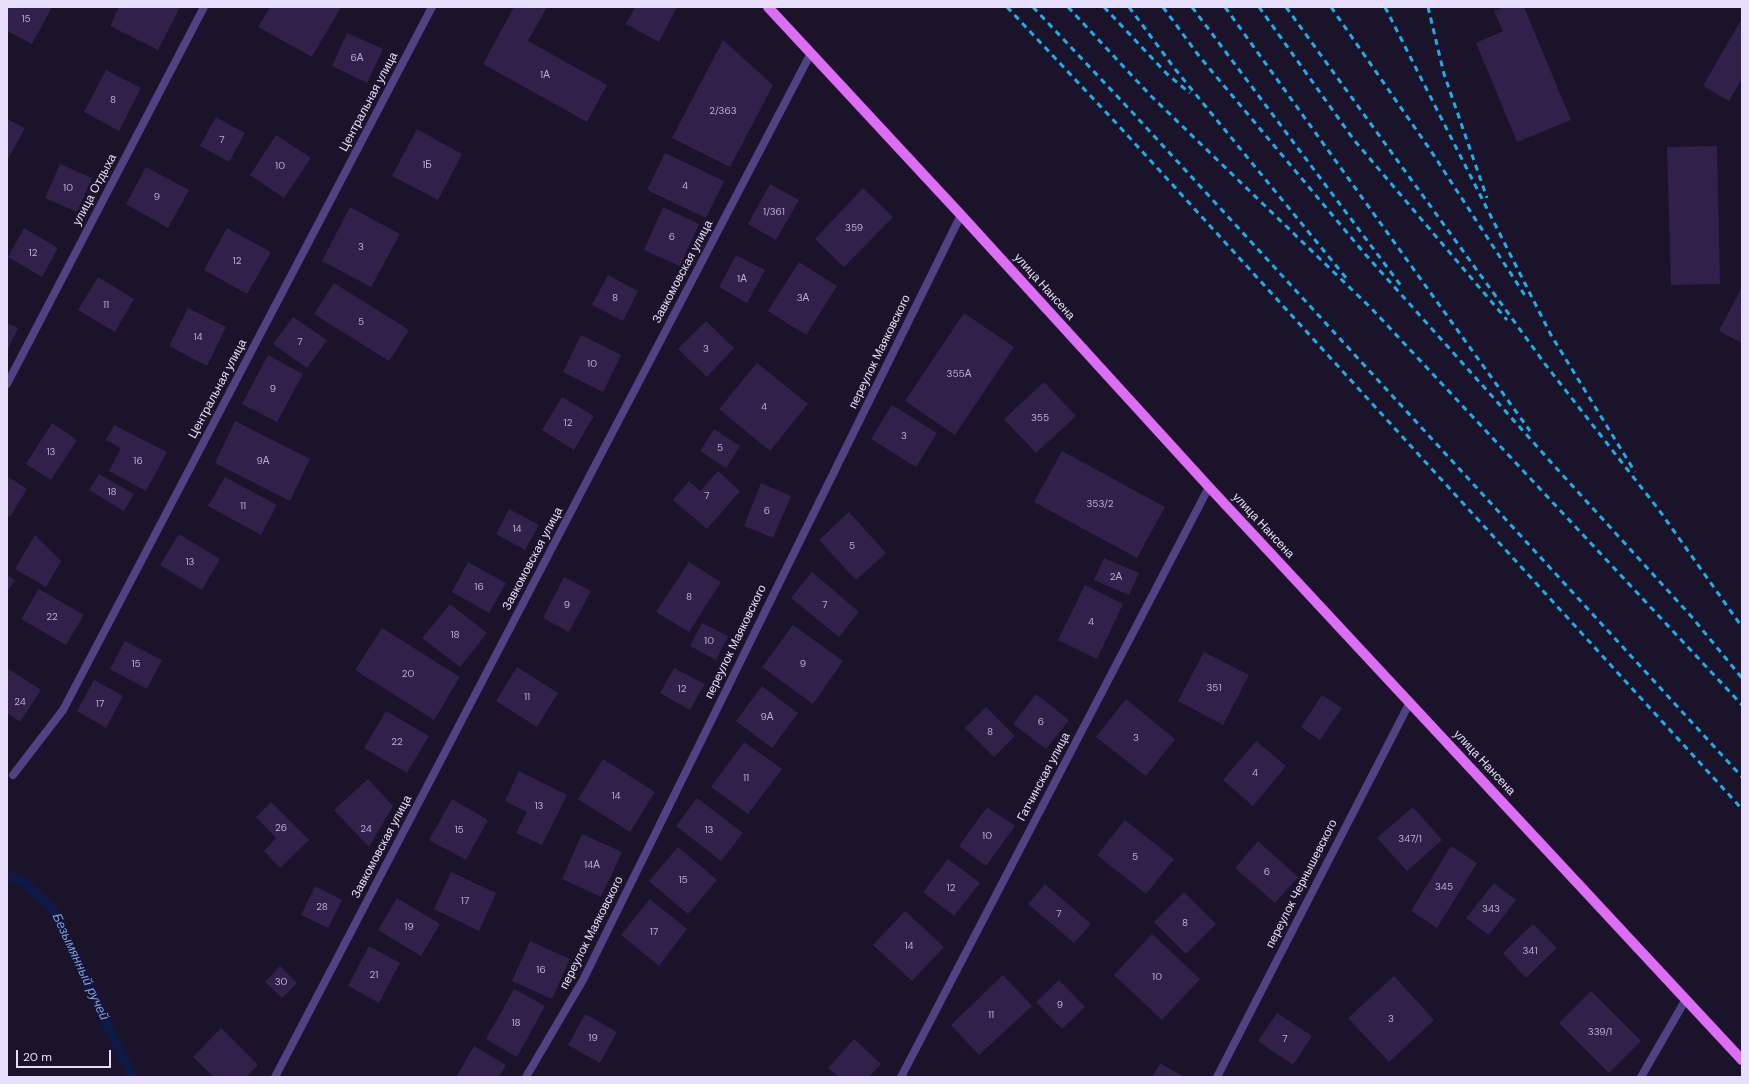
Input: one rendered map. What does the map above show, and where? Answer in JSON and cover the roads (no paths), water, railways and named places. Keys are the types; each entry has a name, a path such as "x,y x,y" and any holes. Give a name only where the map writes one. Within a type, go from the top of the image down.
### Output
{"main road":[{"name":"улица Нансена","path":"768,7 961,215 1209,487 1742,1060"}],"street":[{"name":"улица Отдыха","path":"7,384 204,7"},
{"name":"Центральная улица","path":"14,775 62,710 432,7"},
{"name":"Завкомовская улица","path":"275,1077 811,53"},
{"name":"переулок Маяковского","path":"526,1077 583,980 961,215"},
{"name":"Гатчинская улица","path":"901,1077 1209,487"},
{"name":"переулок Чернышевского","path":"1216,1077 1410,702"},
{"path":"1641,1077 1686,999"}],"waterway":[{"name":"Безымянный ручей","path":"7,876 23,882 52,908 132,1077"}],"railway":[{"path":"1007,7 1118,125 1742,809"},
{"path":"1033,7 1132,112 1742,777"},
{"path":"1068,7 1150,95 1372,309 1742,705"},
{"path":"1104,7 1167,74 1190,93"},
{"path":"1129,7 1175,69 1347,279"},
{"path":"1163,7 1199,56 1365,254 1691,616 1742,678"},
{"path":"1192,7 1402,287"},
{"path":"1225,7 1530,431"},
{"path":"1259,7 1354,140 1507,320"},
{"path":"1286,7 1545,364 1659,510 1742,627"},
{"path":"1331,7 1431,151 1526,297"},
{"path":"1385,7 1551,335 1635,472"},
{"path":"1428,7 1444,74 1487,198"}]}
